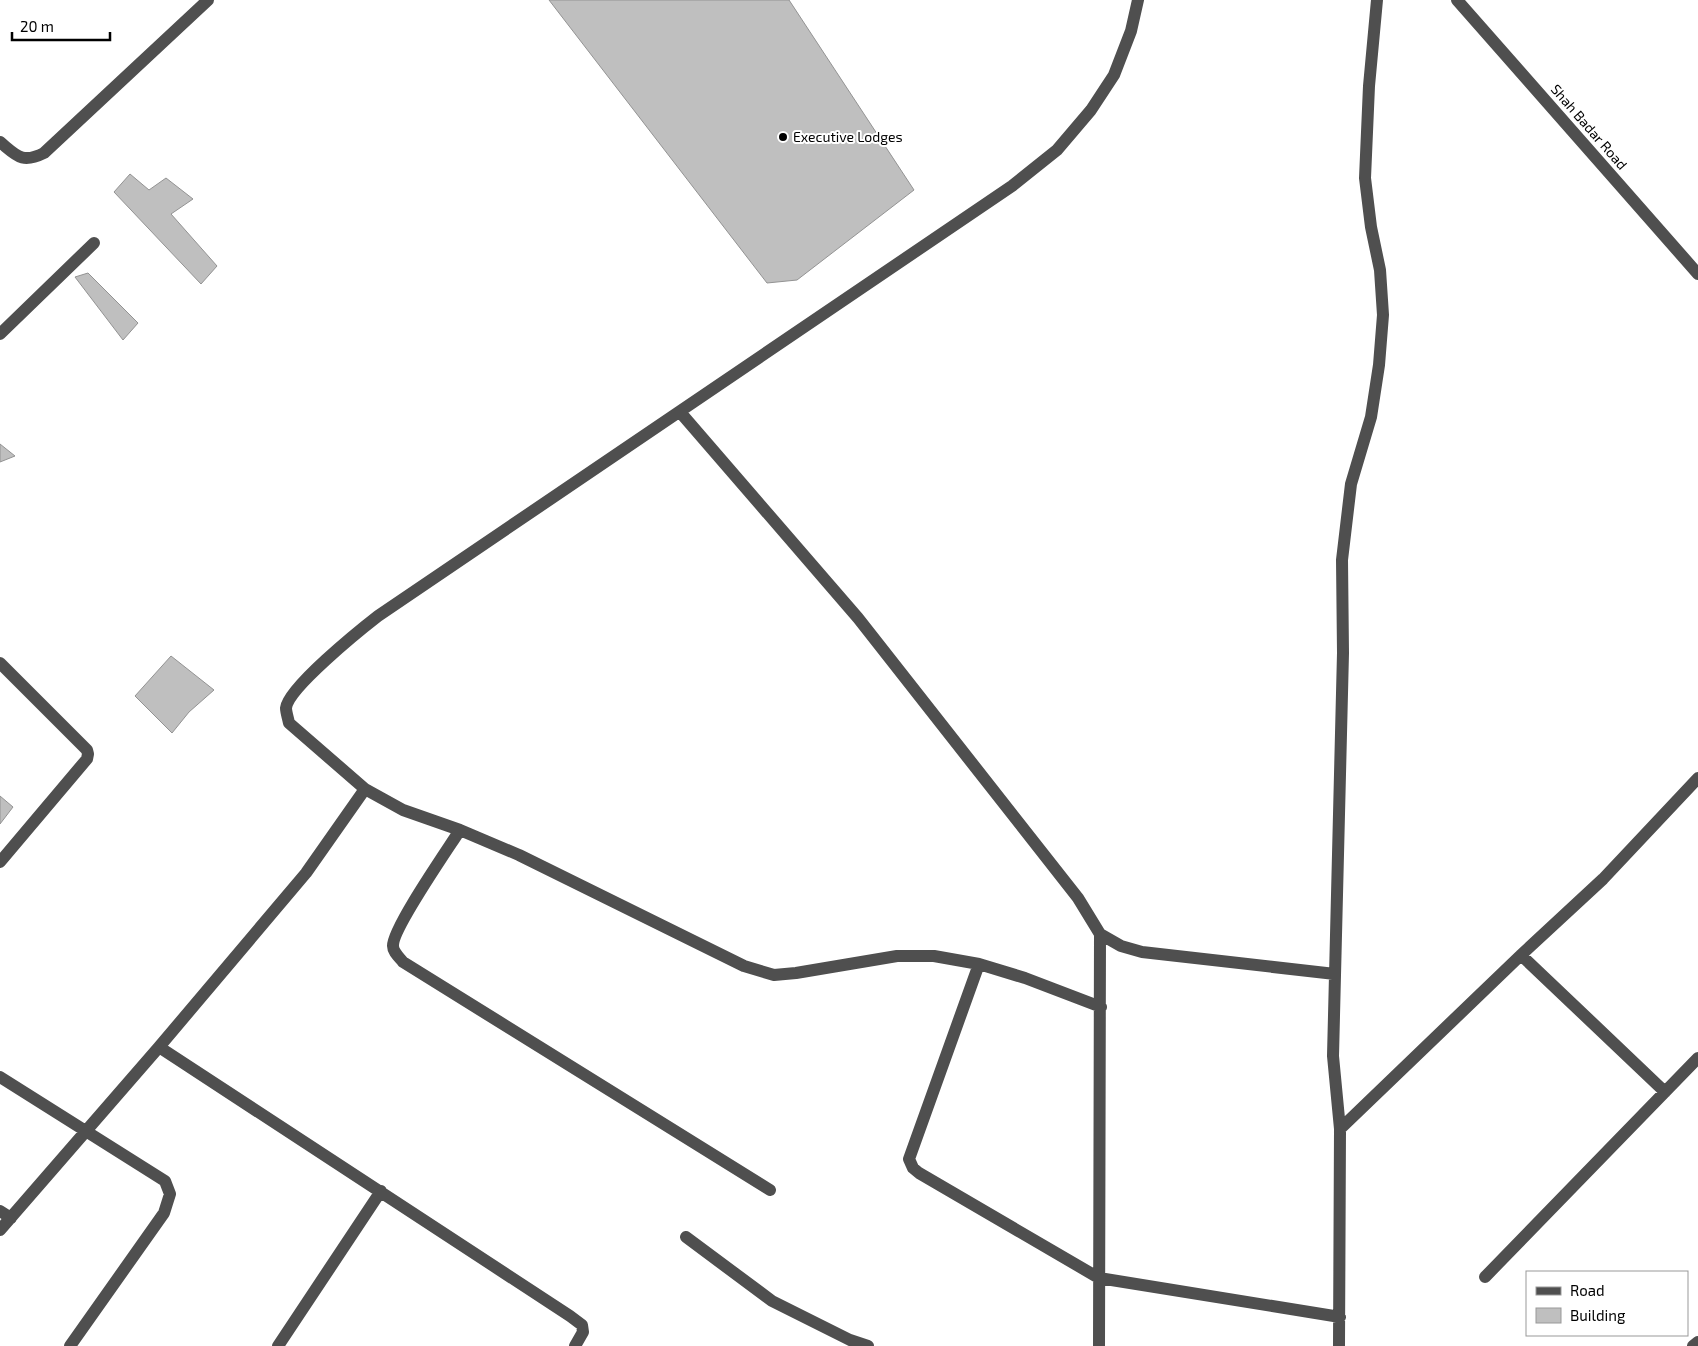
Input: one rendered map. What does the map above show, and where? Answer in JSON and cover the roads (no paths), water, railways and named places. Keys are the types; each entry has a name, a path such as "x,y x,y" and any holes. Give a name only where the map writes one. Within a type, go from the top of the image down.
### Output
{"street":[{"path":"0,142 20,159 34,158 44,153 208,0"},
{"path":"1101,1007 1025,978 978,964 934,956 897,956 774,975 744,966 519,855 460,830 403,810 365,789 289,723 286,708 292,694 335,651 378,616 1012,186 1057,150 1091,110 1114,75 1131,31 1138,0"},
{"path":"1339,1346 1340,1129 1334,1056 1343,653 1342,560 1351,484 1371,417 1379,365 1383,315 1380,270 1371,227 1365,178 1369,86 1377,0"},
{"name":"Shah Badar Road","path":"1457,0 1698,274"},
{"path":"0,334 94,243"},
{"path":"680,412 858,618 1078,898 1100,934 1122,946 1142,952 1335,974"},
{"path":"0,663 87,750 88,754 87,759 0,862"},
{"path":"1340,1129 1603,879 1698,778"},
{"path":"0,1230 159,1047 306,873 365,789"},
{"path":"460,830 400,925 393,946 396,954 403,962 770,1190"},
{"path":"1099,1346 1100,934"},
{"path":"1521,956 1665,1092"},
{"path":"978,964 909,1159 913,1168 1099,1278 1340,1317"},
{"path":"159,1047 570,1316 582,1325 583,1332 576,1346"},
{"path":"1485,1277 1698,1058"},
{"path":"0,1077 165,1181 170,1194 164,1213 70,1346"},
{"path":"278,1346 381,1191"},
{"path":"0,1210 11,1218"},
{"path":"686,1236 772,1301 850,1340 868,1346"},
{"path":"1693,1346 1698,1342"}],"place":[{"name":"Executive Lodges","path":"783,137"}]}
